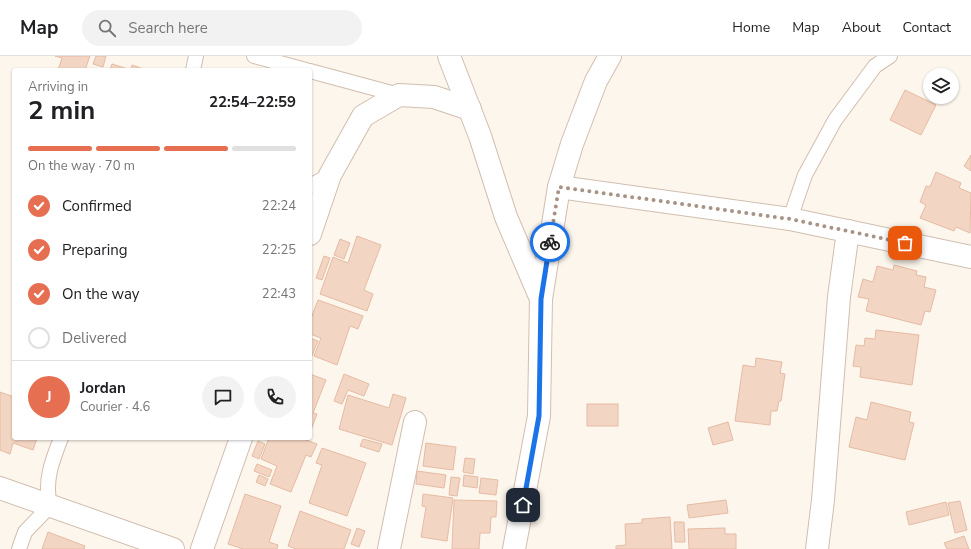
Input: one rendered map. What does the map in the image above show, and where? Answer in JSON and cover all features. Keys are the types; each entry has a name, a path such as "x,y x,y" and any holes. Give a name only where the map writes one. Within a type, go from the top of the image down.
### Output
{"street":[{"path":"449,56 480,136 506,217 541,299"},
{"path":"514,549 539,416 541,299 559,187 572,144 596,81 610,56"},
{"path":"312,228 330,175 363,116 399,95 434,97 470,109"},
{"path":"559,187 790,219 971,257"},
{"path":"817,549 823,500 839,297 848,231"},
{"path":"389,549 415,422"},
{"path":"202,549 240,440"},
{"path":"0,488 173,549"}],"lane":[{"path":"193,68 196,56"},
{"path":"254,56 299,68"},
{"path":"790,219 805,175 835,120 875,66 890,56"},
{"path":"312,72 399,95"},
{"path":"312,185 330,175"},
{"path":"19,549 25,532 50,506 47,494 50,468 60,440"}],"building":[{"path":"55,56 90,56 86,68 59,68 62,58"},
{"path":"96,56 106,56 103,67 93,64"},
{"path":"112,64 125,68 111,68"},
{"path":"132,65 140,68 131,68"},
{"path":"905,90 923,99 923,104 936,105 921,135 890,120"},
{"path":"971,155 971,171 964,166"},
{"path":"936,172 961,183 959,188 971,193 970,233 956,227 954,231 920,218 926,205 920,202 926,186 930,187"},
{"path":"357,236 381,245 364,290 373,294 367,311 320,294 333,257 348,263"},
{"path":"340,239 350,243 344,259 334,255"},
{"path":"324,256 330,258 322,280 316,278"},
{"path":"894,265 917,271 916,275 926,277 924,287 936,290 930,312 925,311 921,325 866,311 869,299 858,297 863,279 873,282 877,266 893,270"},
{"path":"318,300 363,316 358,329 350,326 337,365 314,356 321,338 312,335 312,316"},
{"path":"876,330 919,335 912,385 860,377 861,367 853,366 856,345 864,346 865,338 875,339"},
{"path":"312,339 318,341 312,356"},
{"path":"756,358 782,362 780,373 785,374 781,401 779,401 777,411 771,411 770,425 735,421 743,365 755,367"},
{"path":"344,374 369,384 364,396 348,390 342,404 334,401"},
{"path":"312,375 326,380 313,413 317,414 312,427"},
{"path":"0,392 12,396 12,440 36,440 33,450 13,443 10,454 0,450"},
{"path":"393,394 406,398 392,445 339,429 348,395 389,408"},
{"path":"871,402 911,412 909,422 914,423 905,460 849,447 856,417 867,420"},
{"path":"587,404 618,404 618,426 587,426"},
{"path":"728,422 733,440 713,445 708,428"},
{"path":"363,439 382,444 379,452 360,446"},
{"path":"268,440 306,440 317,444 311,457 306,455 291,492 270,484 277,466 261,459"},
{"path":"258,441 265,444 259,459 252,456"},
{"path":"426,443 456,447 453,470 423,466"},
{"path":"322,448 366,463 347,516 309,503 322,465 316,463"},
{"path":"465,458 475,459 473,474 463,472"},
{"path":"257,464 272,470 269,477 254,471"},
{"path":"417,471 446,475 444,488 416,484"},
{"path":"259,475 268,479 265,486 256,482"},
{"path":"464,475 478,477 477,488 463,486"},
{"path":"451,477 460,478 457,496 449,495"},
{"path":"481,478 498,480 496,495 479,493"},
{"path":"245,494 281,506 269,542 278,545 277,549 243,549 228,544"},
{"path":"423,494 453,498 447,541 421,537 426,507 422,506"},
{"path":"454,500 497,501 496,517 491,517 490,533 480,533 479,549 452,549"},
{"path":"726,500 728,513 689,518 687,505"},
{"path":"960,501 967,530 955,533 948,503"},
{"path":"946,502 949,515 909,525 906,512"},
{"path":"300,511 351,530 344,549 296,549 288,546"},
{"path":"670,517 672,549 616,549 616,546 626,545 625,524 642,523 642,519"},
{"path":"674,522 684,522 685,542 675,542"},
{"path":"357,528 365,531 359,547 351,544"},
{"path":"725,528 725,534 736,534 736,549 689,549 688,529"},
{"path":"48,532 85,546 84,549 42,549"},
{"path":"964,536 969,549 947,549 944,543"}],"way so far":[{"path":"550,242 559,187 790,219 905,243"}],"route":[{"path":"523,505 539,416 541,299 550,242"}]}
